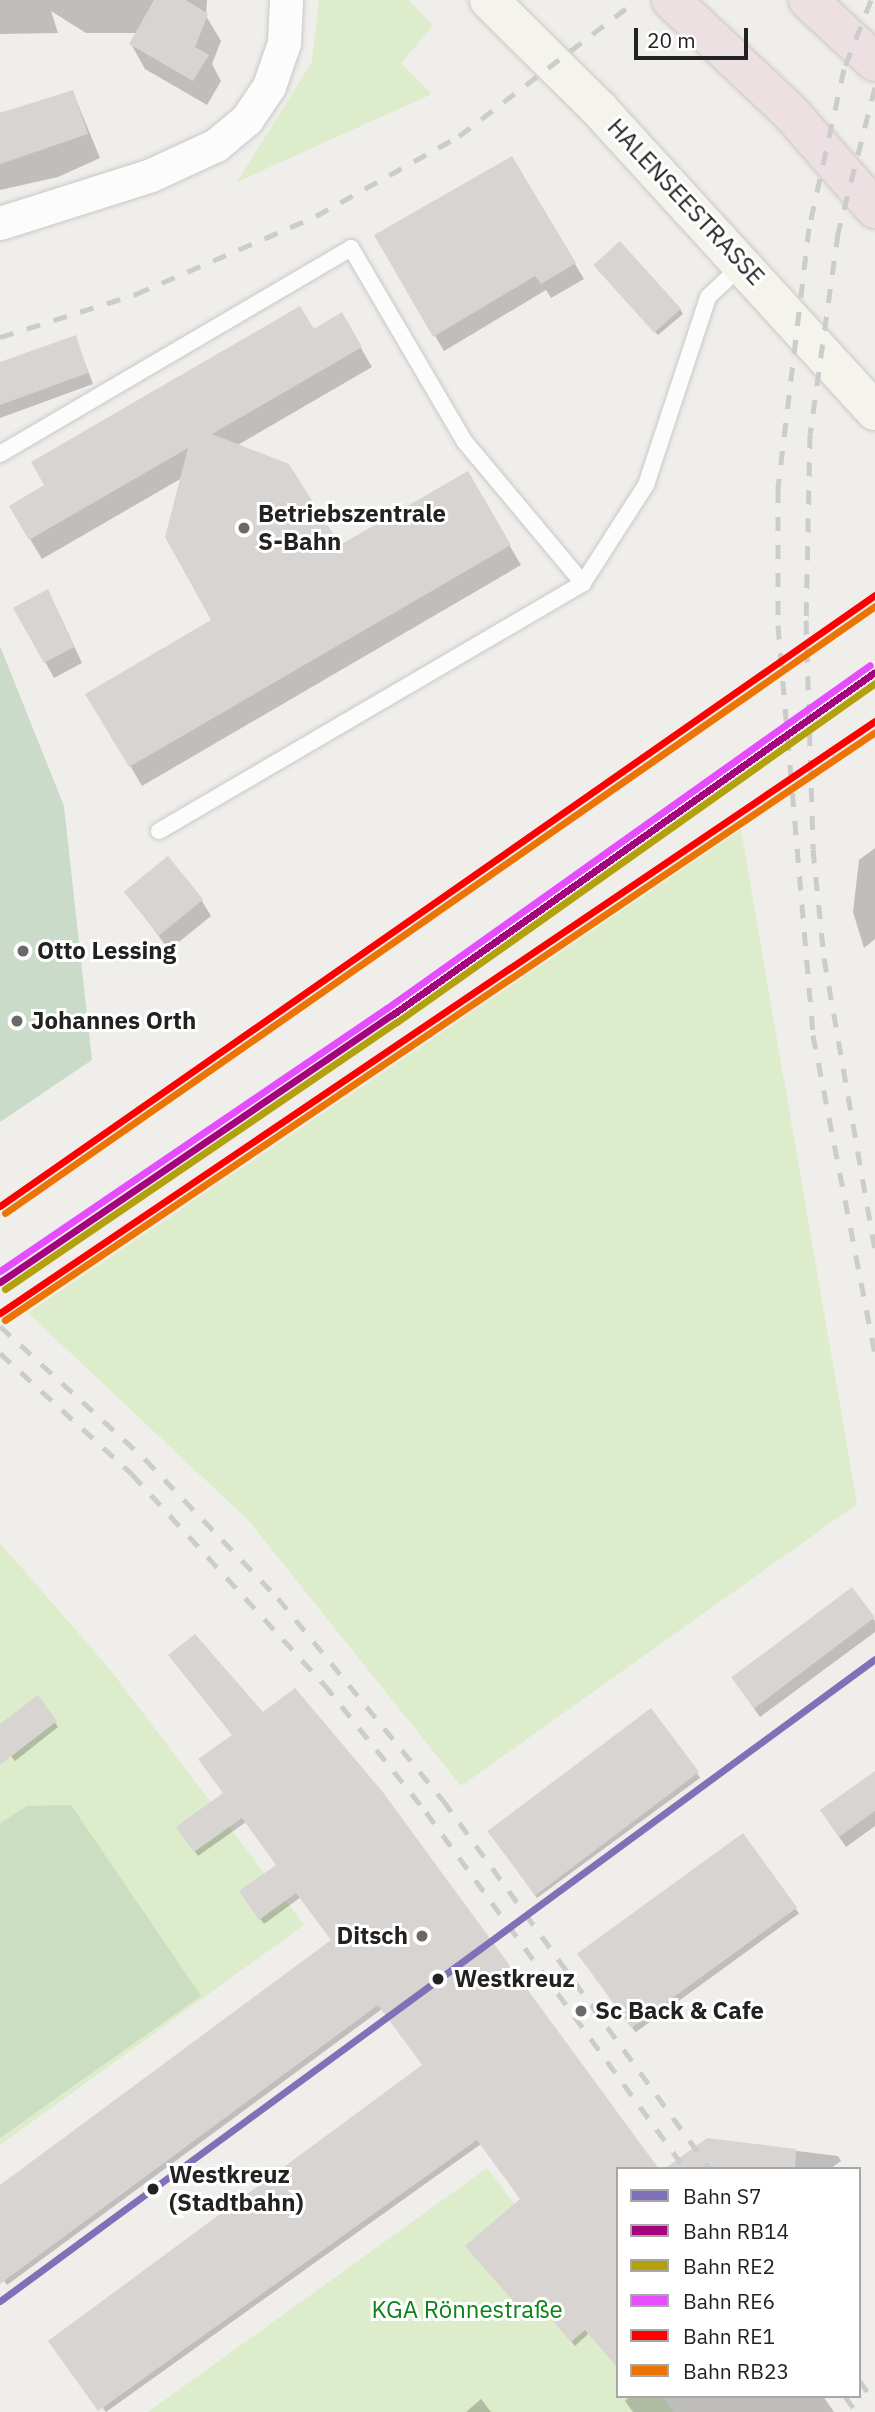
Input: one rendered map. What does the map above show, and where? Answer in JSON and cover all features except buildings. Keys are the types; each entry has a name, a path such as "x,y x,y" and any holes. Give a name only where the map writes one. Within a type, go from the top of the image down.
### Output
{"highway":[{"path":"671,0 790,112 875,209"},
{"path":"808,0 875,62"}],"main road":[{"name":"HALENSEESTRASSE","path":"489,0 743,264 875,411"}],"street":[{"path":"0,223 151,175 216,145 247,119 269,86 284,43 286,0"}],"lane":[{"path":"0,454 351,248 466,442 583,583"},
{"path":"159,831 583,583 646,485 708,297 743,264"}],"green space":[{"path":"319,0 409,0 433,26 401,63 432,94 237,182 312,62"},
{"path":"0,646 64,806 92,1060 0,1122"},
{"path":"741,830 857,1504 461,1786 248,1520 28,1313"},
{"path":"0,1543 108,1667 304,1925 0,2145 0,2138 201,1996 27,1806 0,1823"},
{"path":"71,1805 201,1996 0,2138 0,1823 27,1806"},
{"name":"KGA Rönnestraße","path":"487,2168 616,2335 616,2398 663,2398 673,2412 148,2412"}],"railway":[{"path":"0,337 136,294 316,216 459,136 637,0"},
{"path":"871,0 844,69 809,228 778,489 778,625 813,1035 875,1355"},
{"path":"875,87 838,233 810,434 806,620 813,849 824,958 875,1251"},
{"path":"0,1326 145,1459 278,1598 443,1800 709,2167"},
{"path":"0,1353 132,1474 324,1684 426,1812 684,2167"},
{"path":"861,2383 875,2402"},
{"path":"846,2398 856,2412"}],"rail line":[{"name":"RE1","path":"0,1206 875,595"},
{"name":"RB23","path":"5,1213 875,606"},
{"name":"RE6","path":"0,1271 387,1008 870,665"},
{"name":"RB14","path":"0,1282 392,1015 875,672"},
{"name":"RE2","path":"5,1289 397,1022 875,683"},
{"name":"RE1","path":"0,1313 875,721"},
{"name":"RB23","path":"5,1320 875,732"},
{"name":"S7","path":"0,2301 875,1659"}],"place":[{"name":"Betriebszentrale S-Bahn","path":"244,528"},
{"name":"Otto Lessing","path":"23,951"},
{"name":"Johannes Orth","path":"17,1021"},
{"name":"Ditsch","path":"422,1936"},
{"name":"Westkreuz","path":"438,1979"},
{"name":"Sc Back & Cafe","path":"581,2011"},
{"name":"Westkreuz (Stadtbahn)","path":"153,2189"}]}
